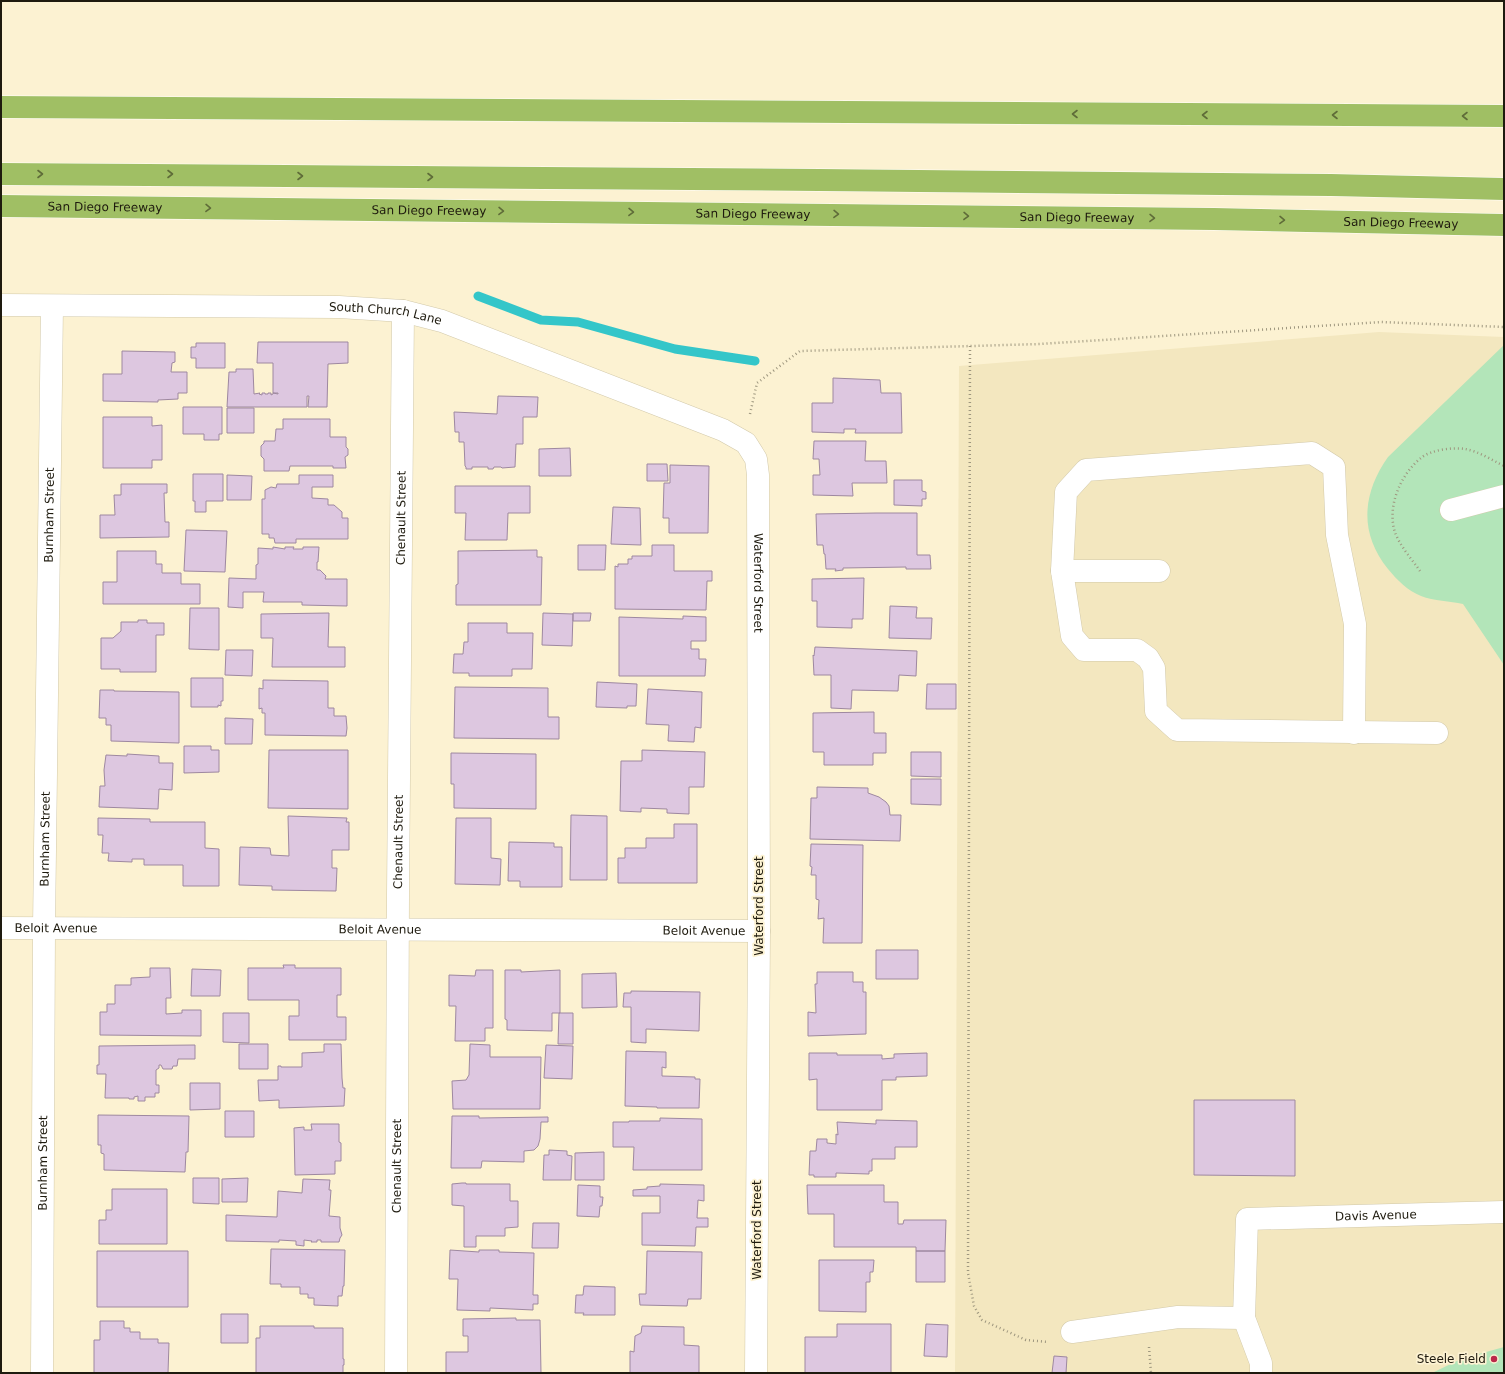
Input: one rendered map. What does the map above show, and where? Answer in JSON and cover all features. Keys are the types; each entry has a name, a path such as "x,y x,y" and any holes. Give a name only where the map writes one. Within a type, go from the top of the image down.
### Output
{"highway":[{"path":"1,107 1504,116"},
{"path":"1,174 843,180 1331,185 1504,189"},
{"name":"San Diego Freeway","path":"1,206 1214,219 1504,225"}],"street":[{"name":"South Church Lane","path":"1,305 339,307 403,311 449,324 723,430 746,443"},
{"name":"Burnham Street","path":"42,1373 44,928 52,306"},
{"name":"Chenault Street","path":"396,1373 403,311"},
{"name":"Waterford Street","path":"746,443 756,459 758,475 759,931 756,1373"},
{"path":"1354,733 1355,624 1337,535 1334,467 1312,453 1086,470 1066,492 1062,571 1072,636 1084,650 1137,650 1148,658 1154,668 1156,711 1177,730 1354,733 1437,733"},
{"path":"1451,510 1504,496"},
{"path":"1062,571 1159,571"},
{"name":"Beloit Avenue","path":"1,928 759,931"},
{"name":"Davis Avenue","path":"1244,1318 1247,1219 1504,1212"},
{"path":"1072,1332 1178,1317 1244,1318 1261,1363 1261,1373"}],"path":[{"path":"746,443 757,383 800,351 1040,344 1381,322 1504,326"},
{"path":"970,346 968,1273 974,1306 982,1320 1026,1340 1050,1342 1072,1332"},
{"path":"1420,571 1400,542 1394,530 1393,515 1395,500 1402,479 1421,457 1442,449 1465,449 1489,458 1504,466"}],"shaded area":[{"path":"1379,332 1504,337 1504,1373 955,1373 959,366"}],"green space":[{"path":"1504,345 1504,665 1463,604 1431,599 1416,594 1391,573 1372,542 1368,527 1367,513 1373,485 1379,471 1388,457"},
{"name":"Steele Field","path":"1504,1347 1504,1373 1432,1373 1461,1359"}],"building":[{"path":"258,342 348,342 348,363 328,364 327,407 308,407 309,396 307,396 307,407 227,407 229,372 236,372 236,369 253,369 254,394 273,394 273,393 273,363 257,363"},
{"path":"196,343 225,343 225,368 196,368 196,358 191,358 191,347 196,347"},
{"path":"122,351 175,352 175,362 172,363 171,372 187,372 187,393 178,393 178,399 158,400 158,402 103,401 103,374 122,374"},
{"path":"833,378 880,380 881,393 901,393 902,433 855,433 856,429 844,429 844,433 812,432 812,403 833,403"},
{"path":"498,396 538,397 537,417 523,417 523,444 516,444 515,467 494,467 493,469 488,469 488,467 472,467 472,469 466,469 464,442 459,442 459,432 455,432 454,412 497,414"},
{"path":"183,407 222,407 222,434 219,434 219,440 204,440 204,434 183,434"},
{"path":"227,408 254,408 254,433 227,433"},
{"path":"103,417 152,417 152,426 162,425 162,460 152,460 152,468 103,468"},
{"path":"283,419 330,419 330,437 346,437 348,455 345,457 346,468 333,468 333,466 290,466 289,471 264,471 264,459 261,456 261,446 264,441 275,441 276,429 283,429"},
{"path":"814,441 866,441 865,461 886,461 887,483 852,483 853,496 813,495 813,475 820,475 819,459 813,459"},
{"path":"570,448 571,476 539,476 539,449"},
{"path":"647,464 667,464 668,481 647,481"},
{"path":"670,465 709,466 708,533 669,533 669,518 663,518 664,483 670,483"},
{"path":"193,474 223,474 223,501 206,501 206,512 195,512 195,501 193,501"},
{"path":"227,475 252,476 251,500 227,500"},
{"path":"299,475 333,475 333,487 312,487 312,498 328,499 328,505 334,505 342,512 342,518 348,518 348,539 296,539 296,543 275,543 274,538 269,538 269,534 262,534 262,499 265,499 265,490 271,487 276,488 277,484 299,484"},
{"path":"894,480 922,480 922,491 926,492 926,499 922,499 922,506 894,505"},
{"path":"121,484 167,484 167,493 164,493 165,522 169,522 169,537 100,538 100,515 115,515 114,495 121,495"},
{"path":"455,486 530,486 530,513 508,513 507,540 465,540 466,513 455,513"},
{"path":"613,507 640,508 641,545 611,544"},
{"path":"917,513 917,555 930,555 931,569 906,569 906,567 843,568 843,570 835,571 836,569 826,569 823,545 817,545 816,514"},
{"path":"186,530 227,531 225,572 184,571"},
{"path":"578,545 606,545 605,570 578,570"},
{"path":"652,545 674,545 674,571 712,571 712,581 707,581 706,610 615,609 615,566 618,567 618,564 628,564 628,559 632,559 632,556 652,556"},
{"path":"273,547 285,549 285,547 294,547 293,549 303,549 303,547 319,547 317,570 320,570 326,576 325,579 347,579 347,606 302,605 302,602 263,602 264,592 243,592 243,608 228,607 229,578 256,579 258,548 273,549"},
{"path":"537,550 537,557 542,557 541,605 456,605 456,585 458,584 458,551"},
{"path":"117,551 156,551 156,564 162,564 162,573 181,573 181,584 200,584 200,604 103,604 103,582 117,582"},
{"path":"864,578 863,619 852,619 852,628 817,627 817,601 812,601 812,579"},
{"path":"890,606 917,607 916,618 932,618 931,639 889,638"},
{"path":"190,608 219,608 219,650 189,649"},
{"path":"329,613 328,647 345,647 345,667 272,667 273,638 261,638 261,614"},
{"path":"543,613 573,614 572,646 542,645"},
{"path":"573,613 591,613 590,621 573,621"},
{"path":"683,616 706,617 706,641 691,641 691,649 699,649 699,659 706,659 705,676 619,676 619,617 683,619"},
{"path":"138,620 147,620 147,623 164,623 164,635 156,635 156,672 120,672 120,669 101,669 101,638 113,638 121,631 121,622 138,622"},
{"path":"468,623 507,623 507,633 533,633 532,669 512,669 512,676 469,676 469,673 453,673 454,654 463,654 464,642 468,642"},
{"path":"815,647 917,651 916,676 899,675 898,691 852,690 851,709 831,708 831,675 814,675 813,655 814,656"},
{"path":"226,650 253,650 252,676 225,675"},
{"path":"191,678 223,678 223,701 221,701 221,706 191,707"},
{"path":"263,680 328,681 328,708 334,708 334,716 346,716 346,736 265,735 265,713 262,713 262,708 259,709 259,688 263,689"},
{"path":"597,682 637,684 636,706 627,706 627,708 596,707"},
{"path":"927,684 956,684 956,709 926,709"},
{"path":"455,687 548,688 548,717 559,717 559,739 454,738"},
{"path":"648,689 702,692 701,728 695,727 694,742 668,741 669,725 646,724"},
{"path":"100,690 179,692 179,743 111,741 111,725 106,725 106,718 99,718"},
{"path":"874,712 874,733 886,733 886,753 873,753 873,765 824,765 824,752 813,752 813,713"},
{"path":"225,718 253,719 252,744 225,744"},
{"path":"184,746 211,746 211,750 219,750 219,772 184,773"},
{"path":"269,750 348,750 348,809 268,808"},
{"path":"642,750 705,752 704,787 689,787 689,814 667,813 667,809 641,808 641,812 620,811 621,761 642,761"},
{"path":"911,752 941,752 941,777 911,776"},
{"path":"451,753 536,754 536,809 454,808 454,784 451,784"},
{"path":"127,754 159,756 159,763 173,763 172,790 159,789 158,809 99,807 100,786 105,786 104,770 106,755 127,756"},
{"path":"911,779 941,779 941,805 911,804"},
{"path":"817,787 868,788 868,793 879,797 886,802 889,806 890,815 901,815 900,841 810,839 811,798 817,798"},
{"path":"571,815 607,816 607,880 570,880"},
{"path":"288,816 347,818 346,822 349,822 349,850 332,850 332,868 337,868 336,891 272,890 272,886 239,885 240,847 270,848 271,855 289,856"},
{"path":"98,818 150,819 150,822 205,822 205,848 219,849 219,886 183,886 183,865 144,865 144,859 132,859 132,862 108,861 109,853 102,853 103,835 98,835"},
{"path":"456,818 491,818 491,858 501,859 500,885 455,884"},
{"path":"674,824 697,824 697,883 618,883 618,858 625,858 625,848 646,848 646,838 674,838"},
{"path":"509,842 554,843 554,847 562,847 562,887 520,887 520,881 508,881"},
{"path":"811,844 863,845 862,943 823,943 824,918 818,919 819,900 816,899 816,875 811,875 812,867 810,866"},
{"path":"876,950 918,950 918,979 876,979"},
{"path":"283,965 295,965 295,968 341,968 341,995 337,995 337,1017 346,1017 346,1040 289,1040 289,1016 299,1016 299,1000 248,1000 248,968 284,968"},
{"path":"150,968 170,968 171,998 166,998 166,1014 182,1013 182,1010 201,1010 201,1036 100,1035 100,1012 107,1012 107,1004 115,1004 115,985 131,985 131,978 150,977"},
{"path":"192,969 221,970 220,996 191,996"},
{"path":"476,970 493,970 493,1028 485,1028 485,1041 455,1041 456,1006 449,1006 449,975 475,976"},
{"path":"505,970 521,970 521,972 560,970 560,1013 552,1013 552,1031 507,1030 507,1020 505,1019"},
{"path":"817,972 853,972 853,982 863,982 863,992 866,992 866,1034 808,1036 808,1012 816,1013 815,984 817,984"},
{"path":"616,973 617,1007 582,1008 582,974"},
{"path":"631,991 700,992 699,1031 646,1029 646,1043 631,1042 631,1007 623,1007 624,993 631,993"},
{"path":"223,1013 249,1013 249,1043 223,1042"},
{"path":"559,1013 573,1013 573,1044 558,1044"},
{"path":"239,1044 268,1044 268,1069 239,1069"},
{"path":"324,1044 341,1044 342,1078 343,1088 345,1088 344,1106 279,1108 279,1100 259,1101 258,1080 278,1080 278,1066 302,1067 302,1053 324,1052"},
{"path":"470,1044 490,1045 490,1057 541,1057 540,1109 453,1109 452,1081 466,1080 469,1075"},
{"path":"195,1045 195,1059 178,1059 177,1066 173,1066 172,1069 163,1069 161,1065 159,1065 159,1068 156,1070 156,1085 159,1085 159,1093 155,1093 155,1097 145,1097 145,1101 138,1101 138,1096 134,1097 134,1099 105,1098 106,1074 97,1074 97,1065 99,1065 99,1046"},
{"path":"546,1045 573,1046 572,1079 544,1078"},
{"path":"626,1051 666,1052 666,1068 662,1067 662,1076 695,1077 695,1079 700,1079 699,1108 625,1106"},
{"path":"809,1053 837,1053 837,1055 882,1055 882,1059 894,1058 894,1054 927,1053 927,1076 896,1077 896,1080 882,1080 882,1110 817,1110 817,1079 809,1080"},
{"path":"190,1083 220,1083 220,1109 190,1110"},
{"path":"1194,1100 1295,1100 1295,1176 1194,1175"},
{"path":"225,1111 254,1111 254,1137 225,1137"},
{"path":"98,1115 189,1116 188,1152 186,1152 185,1172 104,1170 104,1154 101,1153 101,1145 98,1145"},
{"path":"452,1116 479,1116 479,1118 548,1117 548,1122 541,1122 538,1146 534,1150 524,1151 524,1162 482,1161 481,1168 451,1168"},
{"path":"660,1118 702,1119 702,1170 633,1170 634,1147 613,1147 613,1122 660,1121"},
{"path":"876,1120 917,1121 917,1147 895,1147 895,1159 872,1159 872,1171 869,1171 869,1174 836,1173 836,1177 814,1177 814,1175 809,1175 810,1151 816,1151 817,1139 827,1139 827,1143 836,1144 836,1134 838,1135 837,1122 876,1124"},
{"path":"311,1124 339,1124 341,1161 335,1161 335,1174 295,1175 294,1128 304,1127 304,1130 312,1130"},
{"path":"549,1150 567,1151 567,1155 572,1156 571,1180 543,1180 544,1155 549,1155"},
{"path":"604,1152 604,1180 575,1180 575,1153"},
{"path":"193,1178 219,1178 219,1204 193,1203"},
{"path":"248,1178 247,1202 222,1202 222,1179"},
{"path":"303,1179 330,1180 329,1190 331,1190 329,1216 340,1217 340,1228 342,1235 339,1242 321,1242 321,1240 317,1240 317,1242 311,1242 312,1241 304,1240 304,1246 296,1245 296,1241 226,1241 226,1215 277,1217 278,1191 302,1193"},
{"path":"452,1184 510,1184 510,1201 518,1201 518,1227 505,1228 505,1236 476,1236 476,1247 464,1247 464,1206 452,1205"},
{"path":"660,1184 704,1185 704,1201 698,1200 697,1218 708,1218 708,1227 696,1227 695,1246 642,1245 642,1213 660,1213 660,1196 633,1196 633,1190 647,1189 647,1187 660,1186"},
{"path":"578,1185 600,1186 600,1197 603,1197 599,1217 577,1216"},
{"path":"807,1185 884,1185 884,1202 898,1202 898,1224 903,1224 904,1220 946,1220 945,1251 916,1251 916,1247 834,1247 834,1214 808,1214"},
{"path":"112,1189 167,1189 167,1244 99,1244 99,1220 106,1220 106,1210 112,1210"},
{"path":"533,1223 559,1223 558,1248 532,1248"},
{"path":"271,1249 345,1250 344,1286 342,1296 338,1296 338,1306 314,1305 314,1298 308,1298 308,1294 300,1294 300,1287 281,1287 281,1284 270,1284"},
{"path":"450,1250 479,1252 479,1250 499,1250 499,1252 534,1253 533,1295 538,1295 538,1304 533,1304 533,1310 490,1308 490,1311 457,1310 458,1279 449,1279"},
{"path":"97,1251 188,1251 188,1307 97,1307"},
{"path":"647,1251 702,1252 701,1299 688,1299 687,1306 640,1305 639,1294 646,1294"},
{"path":"916,1251 945,1251 945,1282 916,1282"},
{"path":"819,1260 874,1260 873,1272 870,1272 870,1282 866,1282 866,1312 819,1311"},
{"path":"584,1286 615,1287 615,1315 583,1315 584,1313 575,1313 576,1295 583,1295"},
{"path":"221,1314 248,1314 248,1343 221,1343"},
{"path":"516,1318 516,1320 540,1320 541,1373 446,1373 446,1352 468,1352 468,1336 463,1336 463,1319"},
{"path":"100,1321 124,1321 124,1328 130,1328 130,1332 140,1332 140,1339 158,1339 158,1343 169,1343 168,1373 94,1373 94,1340 100,1340"},
{"path":"837,1324 891,1324 891,1373 805,1373 805,1337 837,1337"},
{"path":"926,1324 948,1325 947,1357 924,1356"},
{"path":"260,1326 314,1326 314,1328 343,1328 343,1373 256,1373 256,1338 260,1338"},
{"path":"642,1326 684,1327 684,1345 699,1346 699,1373 630,1373 630,1351 634,1352 635,1336 641,1333"},
{"path":"1054,1356 1067,1357 1066,1373 1052,1373"}],"waterway":[{"path":"478,296 541,320 578,322 675,349 755,361"}],"place":[{"name":"Steele Field","path":"1494,1359"}]}
